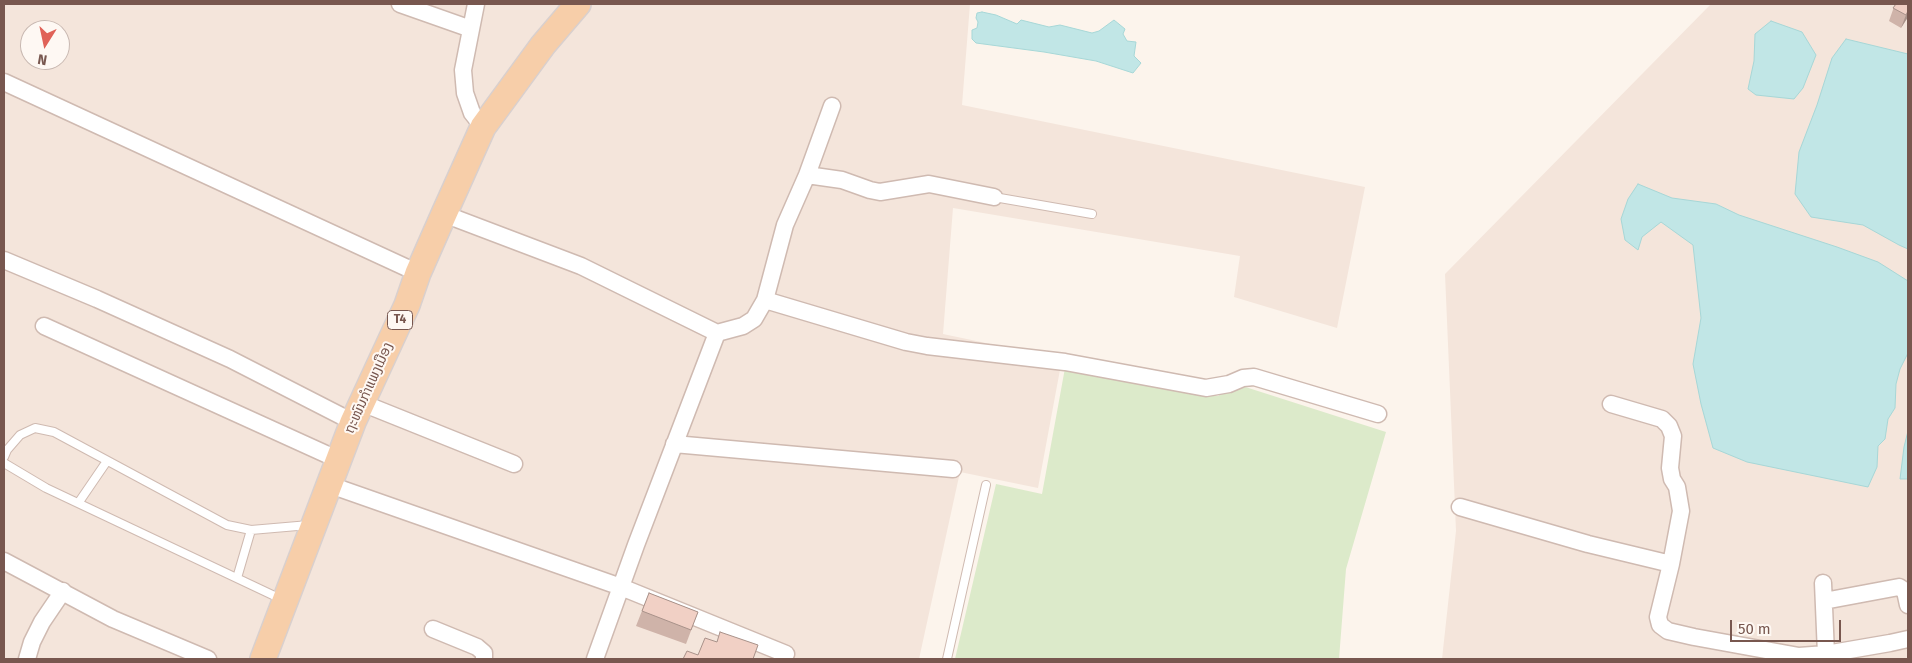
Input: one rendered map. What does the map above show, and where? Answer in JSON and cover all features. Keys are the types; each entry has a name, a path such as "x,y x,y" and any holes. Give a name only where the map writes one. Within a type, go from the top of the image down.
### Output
{"main road":[{"name":"ຖະໜົນກຳແພງເມືອງ","path":"262,659 358,412 407,305 418,273 483,128 543,45 578,4"}],"street":[{"path":"400,4 471,29"},
{"path":"476,4 463,70 465,93 472,113 483,128"},
{"path":"4,82 418,273"},
{"path":"444,214 582,266 717,333 743,326 754,319 765,300 785,225 807,175 832,106"},
{"path":"807,175 842,180 880,192 929,184 994,197"},
{"path":"4,260 97,299 230,359 358,412 514,464"},
{"path":"765,300 906,342 927,346 1065,362 1206,388 1229,384 1242,378 1254,377 1378,414"},
{"path":"44,326 339,460"},
{"path":"596,659 674,444 717,333"},
{"path":"1611,404 1662,419 1669,426 1674,436 1670,468 1677,488 1680,511 1671,564 1658,617 1660,625 1668,631 1757,650 1799,656 1826,654 1908,639"},
{"path":"674,444 953,469"},
{"path":"330,484 621,587 786,654"},
{"path":"1460,507 1588,544 1671,564"},
{"path":"4,561 113,619 208,659"},
{"path":"1823,583 1826,654"},
{"path":"1824,600 1899,587 1905,591 1908,605"},
{"path":"27,659 32,642 42,622 63,591"},
{"path":"434,629 478,647 484,654 484,659"}],"lane":[{"path":"994,197 1092,214"},
{"path":"4,457 7,450 20,435 35,428 54,432 227,525 251,530 315,525"},
{"path":"79,502 108,461"},
{"path":"4,463 46,488 286,600"},
{"path":"947,659 986,485"},
{"path":"237,578 251,530"}],"shaded area":[{"path":"4,4 970,4 962,105 1365,187 1337,328 1234,297 1240,256 953,208 943,334 1062,359 1038,488 960,472 919,659 4,659"},
{"path":"1711,4 1908,4 1908,659 1442,659 1456,531 1445,274"}],"green space":[{"path":"1065,368 1218,396 1236,384 1386,432 1346,569 1339,659 955,659 996,484 1042,494"}],"water":[{"path":"982,12 996,15 1017,24 1021,20 1049,27 1060,25 1092,33 1099,31 1114,20 1125,29 1123,34 1127,41 1136,42 1134,56 1141,63 1133,73 1096,61 976,43 972,39 972,30 977,28 977,13"},
{"path":"1771,21 1802,32 1816,55 1803,88 1794,99 1756,95 1748,89 1754,61 1755,34"},
{"path":"1846,39 1908,54 1908,249 1863,225 1811,217 1795,194 1799,152 1832,58"},
{"path":"1638,184 1672,198 1716,204 1739,215 1837,247 1878,262 1908,281 1908,353 1900,369 1896,384 1895,408 1888,419 1885,439 1878,446 1877,467 1868,487 1747,462 1713,448 1693,364 1701,318 1693,245 1661,222 1642,237 1638,250 1625,240 1621,219 1628,199"},
{"path":"1908,431 1908,479 1900,479 1904,447"}],"building":[{"path":"1896,4 1908,4 1906,15 1893,8"},
{"path":"649,593 698,612 691,630 642,611"},
{"path":"720,632 758,645 753,659 683,659 687,651 698,655 705,638 717,642"}]}
